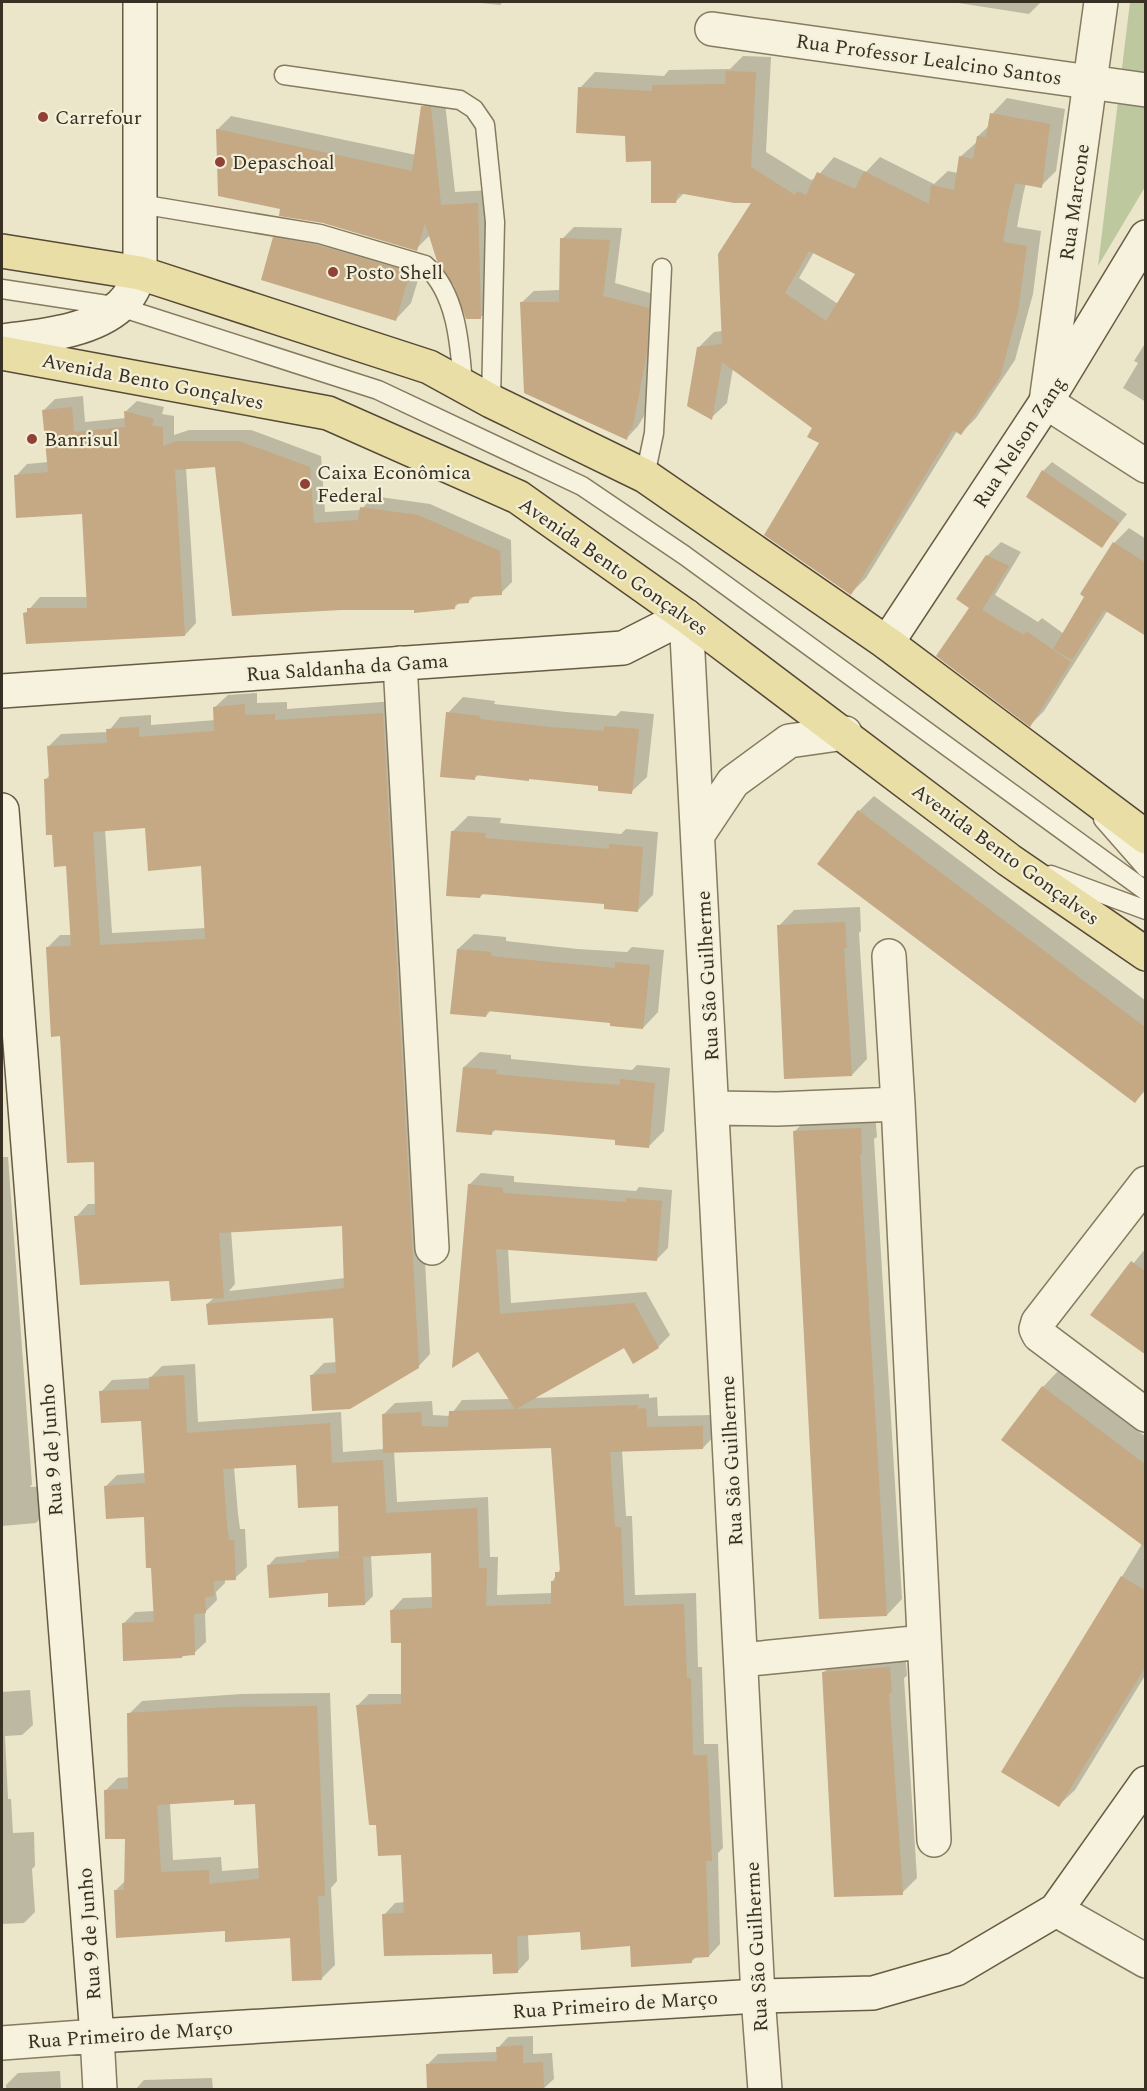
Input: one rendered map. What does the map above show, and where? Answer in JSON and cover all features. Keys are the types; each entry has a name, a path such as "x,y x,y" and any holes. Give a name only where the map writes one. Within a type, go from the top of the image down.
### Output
{"main road":[{"path":"2,251 140,273 429,367 491,401 645,476 886,643 1146,837"},
{"name":"Avenida Bento Gonçalves","path":"2,353 327,413 519,496 686,616 1010,860 1146,954"}],"street":[{"path":"2,341 91,323 120,307 131,294 140,273 140,2"},
{"name":"Rua Marcone","path":"1046,402 1101,2"},
{"name":"Rua Professor Lealcino Santos","path":"712,29 1146,90"},
{"name":"Rua Nelson Zang","path":"886,643 1046,402 1146,237"},
{"path":"1046,402 1146,466"},
{"name":"Rua Saldanha da Gama","path":"2,691 623,648 686,616"},
{"name":"Rua São Guilherme","path":"686,616 758,1996 765,2090"},
{"path":"400,663 432,1248"},
{"path":"699,833 733,782 789,741 845,734"},
{"name":"Rua 9 de Junho","path":"2,810 3,859 100,2090"},
{"path":"889,956 934,1840"},
{"path":"713,1108 777,1109 898,1104"},
{"path":"1146,1183 1038,1322 1036,1329 1039,1335 1146,1415"},
{"path":"741,1660 924,1642"},
{"name":"Rua Primeiro de Março","path":"2,2043 758,1996 873,1993 956,1969 1056,1910 1146,1784"},
{"path":"1056,1910 1146,1961"}],"lane":[{"path":"284,75 460,100 474,109 485,125 495,222 491,401"},
{"path":"140,204 320,234 425,265 435,274 459,334 464,386"},
{"path":"2,264 140,273"},
{"path":"645,476 654,433 662,268"},
{"path":"2,289 120,307 378,390 582,486 684,555 1146,891"},
{"path":"1067,778 1146,868"},
{"path":"1010,860 1146,910"}],"green space":[{"path":"1130,2 1145,2 1145,187 1098,266"}],"building":[{"path":"726,71 756,72 751,167 795,195 797,191 806,195 817,172 855,189 864,171 929,204 931,185 954,190 959,156 973,159 977,136 986,137 990,113 1050,124 1042,188 1015,183 1008,212 1003,242 1027,246 1018,311 1000,377 961,435 953,430 851,595 764,535 819,443 807,437 812,428 722,362 712,420 687,406 697,347 722,344 718,254 751,203 734,203 678,193 676,203 651,203 651,161 626,162 625,136 576,133 578,87 652,91 652,85 725,84","holes":["809,251 855,274 826,321 785,293"]},
{"path":"421,106 431,107 441,205 478,203 481,319 466,319 454,286 437,261 425,223 417,251 323,223 279,216 280,209 218,196 216,129 412,171"},
{"path":"273,237 317,245 410,272 396,321 261,280"},
{"path":"560,238 610,240 603,296 649,308 647,353 632,430 629,430 627,440 524,393 520,302 559,302"},
{"path":"72,407 74,432 125,427 124,411 154,419 152,426 163,427 163,446 177,441 239,441 310,467 314,523 358,520 360,507 418,515 500,551 502,595 469,597 469,603 455,604 455,609 414,613 414,610 341,610 232,616 215,467 175,470 185,636 26,644 23,613 27,612 27,608 87,608 82,514 16,518 14,475 48,472 42,410"},
{"path":"1042,470 1119,523 1102,548 1026,497"},
{"path":"1113,542 1146,563 1146,636 1104,610 1072,660 1053,649 1084,597 1080,594"},
{"path":"986,555 1009,566 982,610 1024,635 1026,631 1071,662 1030,727 936,656 969,608 956,599"},
{"path":"245,704 245,715 275,714 275,720 383,713 419,1368 350,1409 312,1411 310,1375 336,1373 333,1318 208,1325 206,1304 344,1288 342,1226 219,1233 224,1298 171,1301 169,1281 80,1285 74,1216 95,1215 94,1162 67,1163 60,1036 51,1037 46,947 71,946 66,866 54,867 52,835 46,835 44,779 49,779 47,746 107,743 106,729 139,727 139,737 214,731 213,707","holes":["145,828 148,871 201,866 205,939 100,945 93,832"]},
{"path":"446,712 480,716 480,719 550,727 604,731 604,726 639,729 632,794 598,791 598,786 529,779 529,781 475,775 475,780 440,777"},
{"path":"858,810 1146,1028 1146,1088 1135,1103 817,864"},
{"path":"451,831 486,833 485,838 609,849 609,844 643,847 638,912 604,909 604,904 481,894 480,898 446,896"},
{"path":"845,922 847,948 844,948 852,1076 784,1079 777,925"},
{"path":"457,949 491,952 491,956 615,968 615,962 650,965 643,1029 610,1026 610,1023 487,1011 486,1017 450,1014"},
{"path":"463,1067 497,1070 496,1074 567,1081 620,1085 620,1079 655,1083 649,1148 615,1145 615,1140 546,1134 492,1130 492,1135 456,1132"},
{"path":"861,1128 862,1154 860,1154 887,1616 819,1619 793,1131"},
{"path":"468,1184 503,1188 503,1193 626,1202 626,1198 662,1201 657,1261 496,1249 500,1314 634,1303 659,1348 633,1364 624,1348 516,1409 638,1405 638,1409 646,1408 647,1427 703,1426 703,1449 610,1452 615,1527 621,1527 624,1606 684,1604 687,1678 691,1678 693,1755 707,1755 712,1861 706,1861 709,1957 692,1958 692,1963 631,1967 630,1946 581,1950 580,1932 517,1936 518,1973 493,1974 492,1954 384,1956 382,1914 404,1913 401,1855 378,1856 376,1825 369,1825 356,1705 401,1704 401,1643 391,1643 390,1610 432,1608 431,1553 339,1558 338,1506 298,1508 296,1465 223,1469 229,1540 234,1540 236,1580 214,1581 214,1596 205,1597 206,1613 194,1614 195,1655 182,1656 182,1658 123,1661 122,1623 154,1622 151,1568 146,1568 144,1517 106,1519 104,1486 145,1483 141,1421 101,1423 99,1391 149,1389 149,1377 184,1375 187,1433 330,1423 332,1463 383,1460 386,1513 477,1508 479,1568 487,1568 486,1606 551,1604 551,1581 555,1581 555,1572 560,1572 551,1448 383,1453 382,1414 421,1412 422,1426 448,1427 449,1411 515,1409 478,1352 452,1368"},
{"path":"1131,1261 1146,1272 1146,1355 1090,1315"},
{"path":"1042,1386 1146,1465 1146,1548 1001,1440"},
{"path":"363,1557 365,1605 328,1607 328,1593 269,1598 267,1565"},
{"path":"1121,1576 1146,1591 1146,1666 1059,1807 1001,1772"},
{"path":"890,1667 892,1693 889,1693 903,1895 834,1897 822,1672"},
{"path":"317,1706 325,1896 318,1896 322,1980 292,1981 290,1938 225,1942 225,1931 116,1938 114,1890 124,1890 125,1839 105,1839 104,1790 128,1789 127,1713 227,1707","holes":["234,1800 234,1805 255,1804 259,1879 209,1884 209,1870 161,1872 157,1805"]},
{"path":"523,2045 523,2063 543,2062 544,2090 427,2090 426,2064 497,2061 496,2047"}],"place":[{"name":"Carrefour","path":"43,117"},
{"name":"Depaschoal","path":"220,162"},
{"name":"Posto Shell","path":"333,272"},
{"name":"Banrisul","path":"32,439"},
{"name":"Caixa Econômica Federal","path":"305,484"}]}
